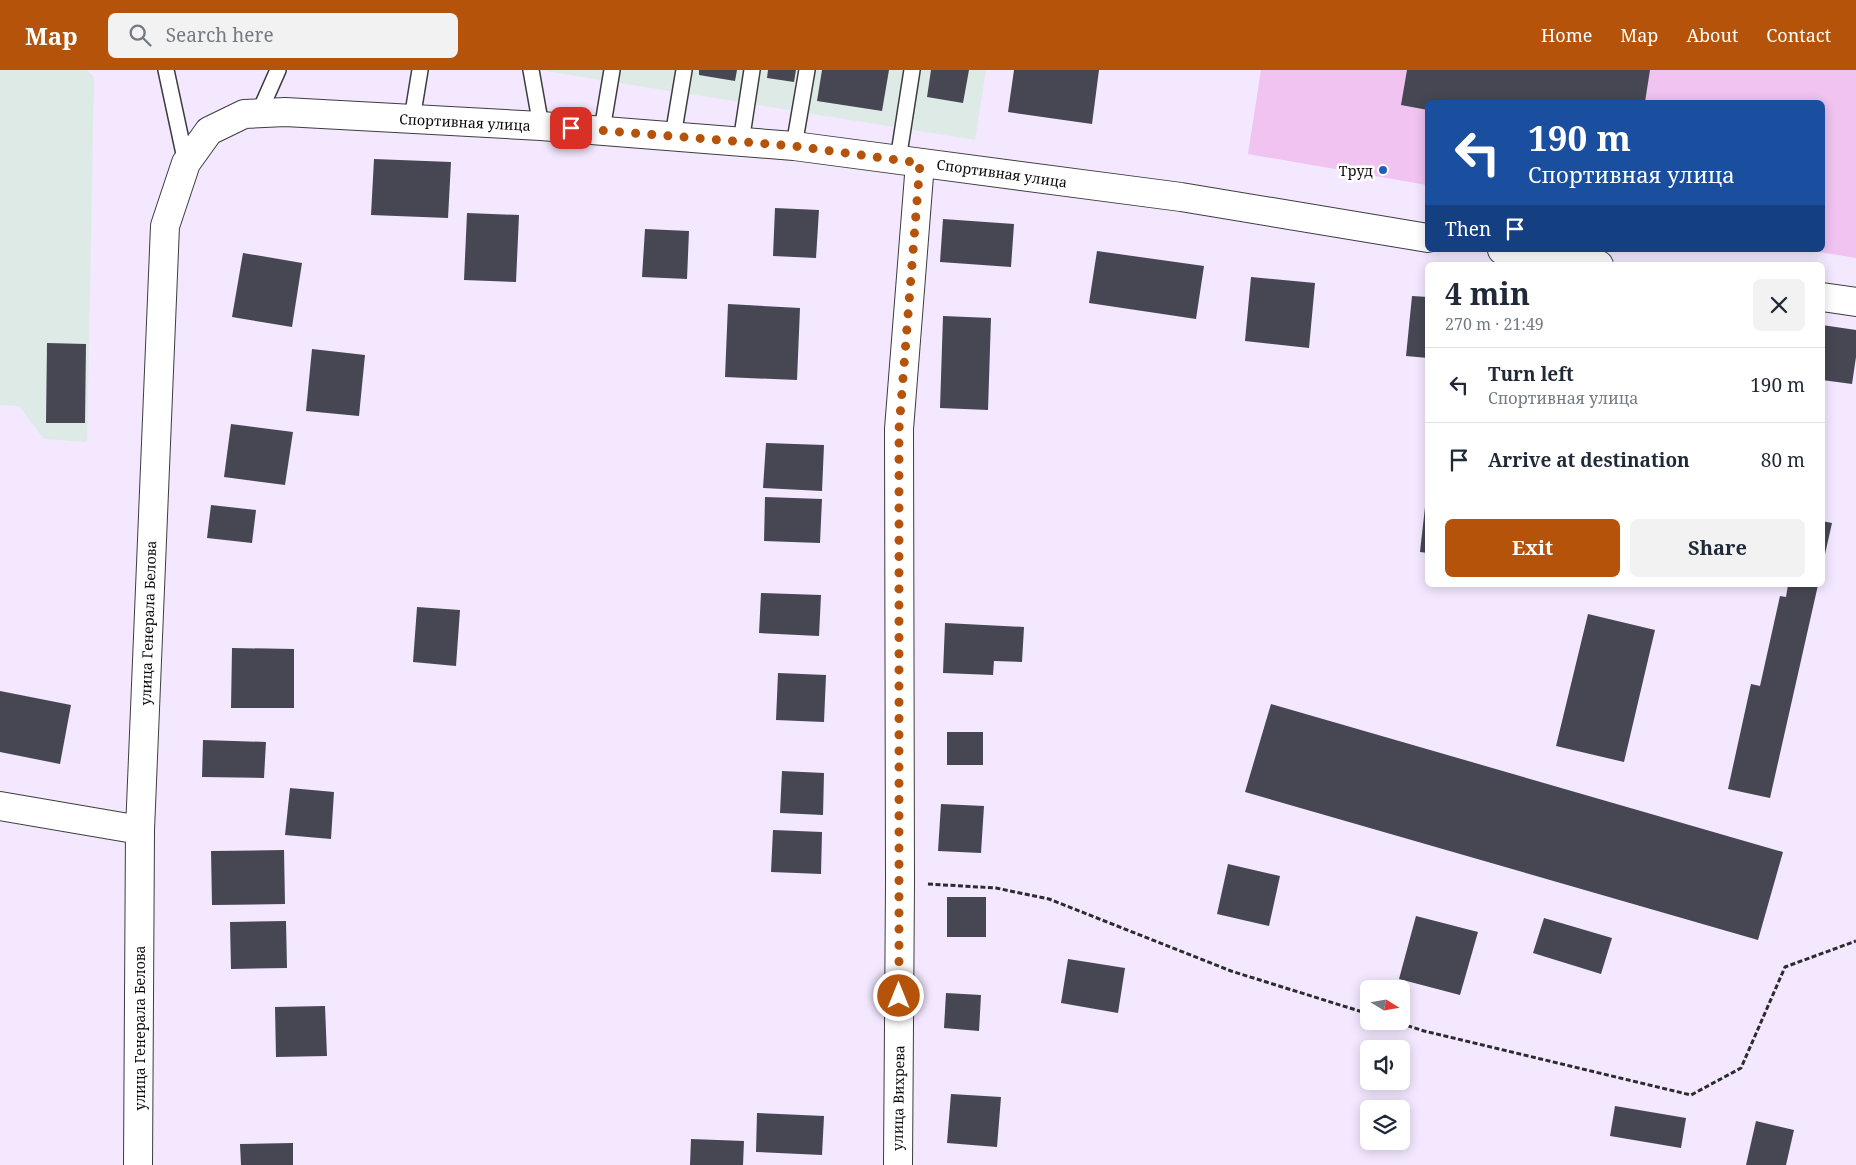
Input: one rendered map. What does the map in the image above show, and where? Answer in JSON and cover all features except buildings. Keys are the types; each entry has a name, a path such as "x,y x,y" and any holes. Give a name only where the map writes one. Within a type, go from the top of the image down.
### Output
{"street":[{"name":"Спортивная улица","path":"251,114 285,112 540,126 794,146 1182,198 1425,238"},
{"name":"улица Генерала Белова","path":"138,1165 140,830 165,226 186,163 209,130 251,114"},
{"name":"улица Вихрева","path":"898,1165 900,882 899,429 909,161"},
{"path":"1515,252 1580,262"},
{"path":"1825,297 1856,302"},
{"path":"0,806 140,830"}],"lane":[{"path":"166,70 186,163"},
{"path":"251,114 278,70"},
{"path":"412,119 420,70"},
{"path":"531,70 540,126"},
{"path":"602,130 612,70"},
{"path":"673,136 684,70"},
{"path":"741,142 752,70"},
{"path":"794,146 807,70"},
{"path":"909,161 912,70"}],"path":[{"path":"900,882 996,888 1049,898 1231,971 1360,1011"},
{"path":"1410,1026 1691,1095 1741,1068 1785,967 1856,941"}],"shaded area":[{"path":"0,70 87,70 94,77 87,442 44,439 19,406 0,405"},
{"path":"539,70 986,70 975,140"},
{"name":"Труд","path":"1261,70 1856,70 1856,258 1820,252 1825,252 1825,100 1425,100 1425,185 1248,154"}],"place":[{"name":"Труд","path":"1383,170"}],"route":[{"path":"571,128 794,146 920,163 899,429 899,996"}]}
